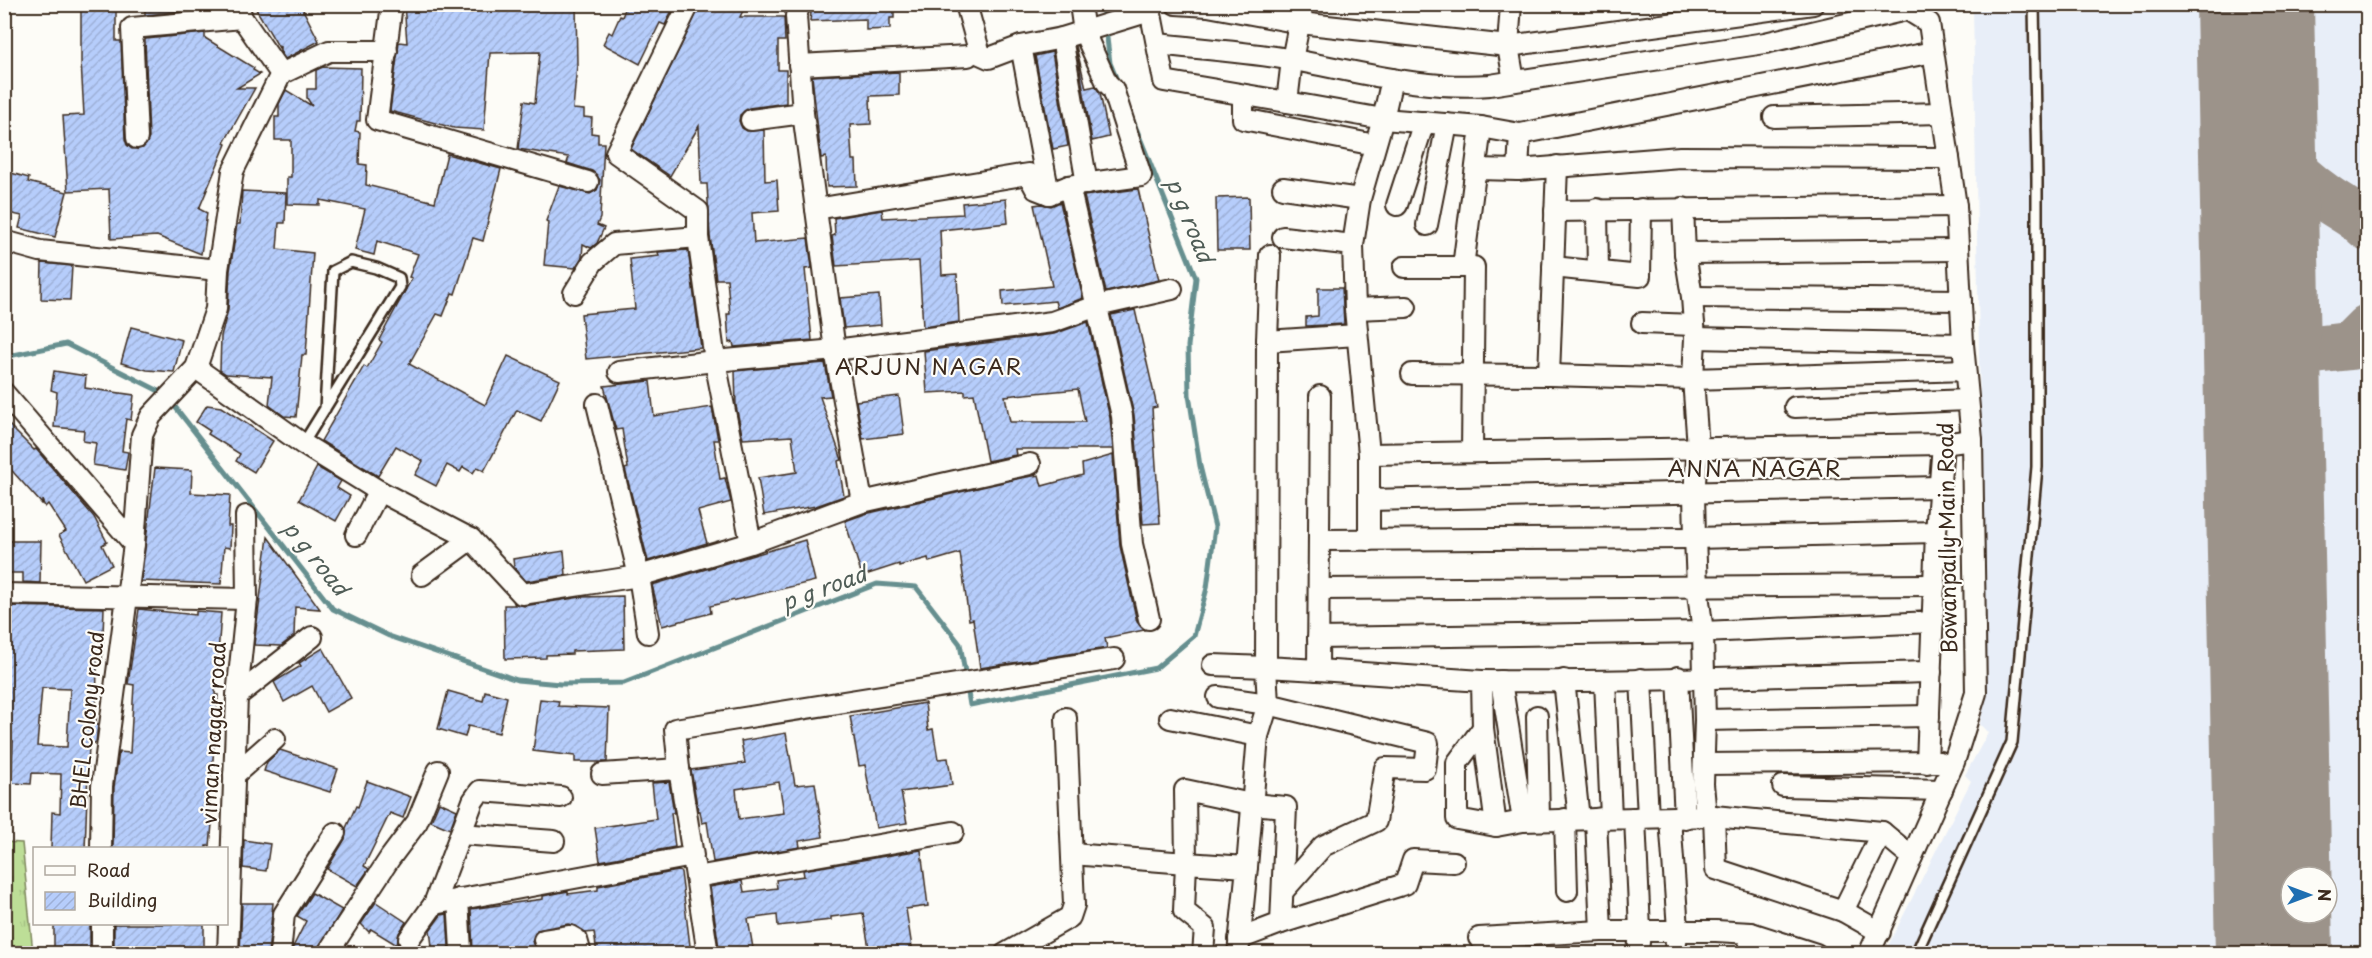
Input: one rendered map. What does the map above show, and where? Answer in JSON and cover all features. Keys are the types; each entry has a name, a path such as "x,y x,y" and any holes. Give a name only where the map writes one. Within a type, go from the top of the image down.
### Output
{"street":[{"path":"392,4 377,120 588,182"},
{"path":"689,4 616,153 698,211 698,237 715,361 751,543"},
{"path":"800,4 796,16 803,113 835,351 862,502"},
{"path":"966,4 980,54 988,58 1021,46 1086,32 1126,19 1149,8 1164,81 1383,119 1481,127 1520,134 1933,52"},
{"path":"816,209 1028,174 1036,189 1049,194 1078,185 1141,176 1113,89 1107,83 1086,32 1080,4"},
{"path":"1176,4 1301,14 1508,46 1813,4"},
{"path":"1511,4 1508,46 1514,81"},
{"path":"1157,44 1292,60 1392,79 1456,87 1514,81 1765,43 1902,7"},
{"name":"Bowanpally Main Road","path":"1869,954 1954,762 1976,693 1972,441 1963,344 1956,206 1929,24 1902,7"},
{"path":"137,138 132,28 240,11 281,74"},
{"path":"1287,102 1301,14"},
{"path":"1062,38 1078,185 1097,306 1122,416 1131,544 1149,619"},
{"path":"1021,46 1049,194"},
{"path":"387,51 329,51 281,74 233,171 218,270 216,309 196,368 303,444 379,491 471,539 522,594 639,576 751,543 862,502 1030,464"},
{"path":"799,65 968,56"},
{"path":"1369,540 1369,454 1354,309 1353,244 1359,199 1383,119 1392,79"},
{"path":"1243,95 1243,119 1375,145"},
{"path":"751,120 803,113"},
{"path":"1774,117 1942,113"},
{"path":"1397,205 1424,122"},
{"path":"1427,225 1447,124"},
{"path":"1463,267 1481,127"},
{"path":"1518,170 1520,134"},
{"path":"1476,169 1518,170 1680,157 1949,158"},
{"path":"1548,375 1557,166"},
{"path":"1283,188 1359,199"},
{"path":"1555,211 1641,208 1956,206"},
{"path":"1553,267 1640,276 1641,208"},
{"path":"1683,208 1685,253 1695,332 1693,379 1698,447 1694,494 1697,586 1703,632 1706,816 1882,832 1912,858"},
{"path":"1597,209 1598,271"},
{"path":"574,293 593,262 614,244 698,237"},
{"path":"1283,237 1353,244"},
{"path":"4,241 40,251 218,270"},
{"path":"1685,253 1959,250"},
{"path":"1239,946 1258,736 1268,704 1266,668 1267,341 1270,255"},
{"path":"1404,267 1474,267 1472,452"},
{"path":"619,372 835,351 1052,322 1097,306 1172,289"},
{"path":"1692,297 1961,300"},
{"path":"1354,309 1406,308"},
{"path":"1642,323 1695,332 1963,344"},
{"path":"1267,341 1357,335"},
{"name":"BHEL colony road","path":"101,847 102,786 134,544 142,435 151,416 196,368"},
{"path":"1412,374 1693,379 1965,370"},
{"path":"4,393 134,544"},
{"path":"1318,670 1320,396"},
{"path":"1795,407 1968,400"},
{"path":"597,404 639,576 648,633"},
{"path":"1369,454 1943,444 1972,441"},
{"path":"1927,763 1938,487 1943,444"},
{"path":"1369,500 1938,487"},
{"path":"356,535 379,491"},
{"name":"viman nagar road","path":"228,954 237,696 247,599 246,516"},
{"path":"1320,540 1695,538 1936,532"},
{"path":"422,575 471,539"},
{"path":"1319,590 1935,585"},
{"path":"4,594 247,599"},
{"path":"1318,638 1703,632 1933,622"},
{"path":"237,696 312,637"},
{"path":"708,954 679,770 675,729 1114,659"},
{"path":"1213,665 1492,681 1605,681 1931,672"},
{"path":"1674,954 1678,929 1678,678"},
{"path":"1635,818 1647,817 1641,679"},
{"path":"1564,680 1580,819 1601,931"},
{"path":"1492,681 1483,728 1496,826"},
{"path":"1492,681 1531,820"},
{"path":"1580,819 1611,817 1605,681"},
{"path":"1218,697 1268,704 1428,743 1425,769 1385,768 1376,821 1323,846 1284,890"},
{"path":"1531,820 1537,716"},
{"path":"1706,720 1929,716"},
{"path":"1005,954 1070,917 1074,905 1066,718"},
{"path":"1170,718 1258,736"},
{"path":"1483,728 1457,763 1457,819 1496,826 1531,820 1714,816"},
{"path":"234,775 275,739"},
{"path":"1704,764 1954,762"},
{"path":"602,774 679,770"},
{"path":"327,954 390,858 417,822 438,771"},
{"path":"1783,786 1942,790"},
{"path":"1203,954 1205,928 1184,911 1185,790 1251,804 1286,807 1281,923"},
{"path":"409,939 434,904 473,801 480,791 561,797"},
{"path":"1714,816 1716,869 1843,911 1880,932"},
{"path":"1635,818 1640,930 1638,954"},
{"path":"1568,891 1580,819"},
{"path":"696,877 953,832"},
{"path":"1843,911 1882,832"},
{"path":"280,954 284,914 335,833"},
{"path":"461,834 554,841"},
{"path":"1072,854 1246,867"},
{"path":"434,904 693,856"},
{"path":"1239,946 1281,923 1405,884 1413,860 1454,862"},
{"path":"458,899 461,950 458,954"},
{"path":"102,925 102,954"},
{"path":"1479,938 1678,929 1751,933 1816,954"},
{"path":"1748,954 1751,933"},
{"path":"544,940 570,936 576,940 581,954"}],"lane":[{"path":"1916,954 2012,742 2037,467 2037,179 2034,4"},
{"path":"303,444 325,409 400,287 399,278 376,268 351,262 333,271 325,409"}],"shaded area":[{"path":"1973,5 2367,5 2367,953 1884,954 1971,781 1965,775 1988,733 1980,724 1985,698"}],"green space":[{"path":"4,842 22,843 33,953 5,953"}],"building":[{"path":"81,4 116,4 116,41 121,41 125,139 127,145 132,149 143,148 149,138 146,39 205,33 205,38 260,74 237,88 255,88 224,143 226,144 199,209 207,213 201,254 157,236 111,239 109,189 68,191 63,116 84,115"},
{"path":"145,4 204,4 204,9 145,15"},
{"path":"253,4 300,4 319,41 285,59 280,46 279,48"},
{"path":"404,4 576,4 577,65 573,109 584,110 584,117 592,118 591,133 598,134 598,143 604,143 600,218 597,225 604,228 597,243 591,248 583,244 582,257 575,268 544,265 548,222 546,221 559,186 590,194 597,190 600,180 592,171 567,163 569,157 518,149 524,101 535,103 540,52 490,53 484,130 454,128 390,111 399,42 407,43"},
{"path":"627,4 675,4 665,25 660,23 640,64 603,44 609,32 612,34"},
{"path":"701,4 746,4 740,17 784,17 785,41 778,41 778,70 786,70 786,103 749,108 740,115 739,121 742,128 747,131 764,130 765,181 777,180 779,211 752,213 754,243 808,238 812,268 805,269 812,340 734,347 733,342 729,343 727,314 730,314 727,279 716,279 710,236 707,184 701,184 699,126 670,176 631,149"},
{"path":"812,4 894,5 894,18 890,18 890,29 866,30 866,19 810,21"},
{"path":"1076,46 1086,88 1095,86 1100,93 1109,137 1092,141"},
{"path":"1052,52 1068,146 1053,149 1035,56"},
{"path":"323,67 361,68 360,121 357,121 355,131 360,132 359,164 367,165 366,185 435,202 447,154 501,169 483,241 473,238 455,294 452,293 443,316 437,314 409,364 485,405 508,356 560,380 541,421 517,410 484,471 477,467 473,473 463,467 460,472 447,465 436,486 415,475 423,461 396,446 378,476 321,441 364,366 367,368 382,342 379,340 412,278 409,277 418,254 377,241 374,255 355,250 365,209 320,200 320,205 287,204 287,177 291,177 291,140 275,140 275,117 279,117 279,104 286,90 312,106 307,98 307,89 316,89 316,70"},
{"path":"899,72 899,95 870,96 871,124 850,125 852,160 856,160 857,186 827,187 826,157 821,158 812,76"},
{"path":"4,171 29,178 28,182 67,192 55,237 19,228 22,216 4,212"},
{"path":"1138,189 1159,280 1106,292 1084,196"},
{"path":"242,191 286,193 285,223 279,223 277,249 313,253 306,355 302,355 296,417 284,416 269,405 272,377 226,374 220,370 221,336 228,310 230,271 237,224 240,224"},
{"path":"1249,197 1250,250 1217,250 1216,198"},
{"path":"1006,199 1008,223 940,230 942,275 957,274 959,322 923,327 919,261 836,266 832,236 835,235 834,218 882,210 883,218 963,214 962,203"},
{"path":"1060,202 1083,298 1057,308 1055,301 1003,306 1002,291 1052,286 1034,205 1051,206"},
{"path":"688,250 701,348 586,359 581,314 635,309 630,259 659,256 658,252"},
{"path":"42,263 72,266 70,300 41,299"},
{"path":"1318,288 1342,288 1344,324 1306,326 1306,317 1318,316"},
{"path":"879,295 881,325 844,328 840,298"},
{"path":"1135,310 1157,407 1152,408 1160,523 1143,524 1134,415 1111,315"},
{"path":"1088,322 1110,418 1113,449 1015,449 1016,455 987,461 974,394 965,395 965,391 927,393 924,351 1054,334","holes":["1078,389 1085,422 1010,422 1005,396"]},
{"path":"131,327 182,340 174,372 147,370 121,363"},
{"path":"825,363 831,396 820,397 842,460 838,461 844,496 816,506 764,515 758,478 797,472 792,436 743,439 736,406 735,371"},
{"path":"54,371 86,376 85,388 134,395 131,420 126,419 122,451 128,452 125,470 93,465 96,443 83,441 84,430 54,427 57,392 51,390"},
{"path":"650,381 654,416 712,407 718,440 714,440 720,479 725,478 731,502 698,511 707,543 648,561 625,469 628,468 622,429 616,430 604,386"},
{"path":"899,396 904,434 863,439 856,401"},
{"path":"207,405 221,407 273,441 254,472 236,461 240,454 208,434 210,431 196,422"},
{"path":"4,420 34,450 36,449 94,517 107,542 102,545 112,565 83,580 59,535 66,531 48,504 45,507 42,500 42,504 4,462"},
{"path":"1113,455 1120,546 1137,622 1144,630 1105,638 1107,648 980,668 973,619 969,620 960,553 929,562 928,558 899,566 899,564 862,576 845,521 865,514 1021,478 1039,475 1042,486 1083,475 1082,464"},
{"path":"317,467 341,481 337,488 350,496 336,521 299,500"},
{"path":"155,468 192,470 191,493 230,495 228,526 231,526 230,548 224,547 221,584 141,581"},
{"path":"268,537 320,609 295,607 294,636 281,646 254,645"},
{"path":"805,540 815,581 710,606 711,613 662,626 652,585"},
{"path":"5,541 41,541 40,583 23,582 23,573 5,573"},
{"path":"564,551 566,575 526,581 514,567 513,559"},
{"path":"623,596 624,649 572,651 572,654 546,655 546,658 505,659 504,605 515,605 514,603 524,606 581,597"},
{"path":"4,606 104,608 102,661 97,661 96,743 89,743 85,847 51,847 52,812 60,813 61,774 32,773 31,784 11,783 13,741 4,740","holes":["42,688 70,689 67,747 37,746"]},
{"path":"139,609 196,615 196,611 221,613 215,695 218,695 208,824 212,824 210,846 113,847 114,787 119,752 130,753 134,685 128,684"},
{"path":"323,648 351,698 326,712 312,686 284,702 274,682 301,666 299,663"},
{"path":"448,691 483,701 485,691 507,697 499,733 468,726 465,737 438,729"},
{"path":"540,699 559,701 558,706 609,708 607,762 575,762 575,756 533,751"},
{"path":"925,703 928,730 933,729 938,759 948,758 952,785 901,792 907,823 876,828 865,765 859,766 850,716"},
{"path":"786,733 795,785 815,783 823,837 799,841 800,847 713,862 707,822 702,823 700,811 698,811 691,770 745,763 741,741","holes":["779,782 784,813 739,819 736,789"]},
{"path":"280,750 338,769 330,792 264,771 267,762"},
{"path":"367,781 411,797 403,818 390,813 364,866 369,869 357,886 327,869 345,839 346,828 356,806 358,807"},
{"path":"669,782 674,813 671,813 675,847 600,861 595,828 656,819 652,783"},
{"path":"439,802 457,810 450,829 431,821"},
{"path":"244,840 270,844 266,871 243,868"},
{"path":"921,850 928,906 906,909 913,954 870,954 863,913 831,917 831,920 778,926 777,915 748,919 754,954 720,954 710,887 742,881 744,892 777,888 776,880 804,876 803,870"},
{"path":"681,872 691,954 597,954 594,932 586,933 568,924 537,930 532,941 534,947 540,951 567,949 567,954 476,954 476,951 473,951 471,909 543,899 543,896 568,891 568,894 598,890 598,886"},
{"path":"312,893 342,910 315,954 292,954 293,947 306,921 297,916"},
{"path":"376,902 406,922 399,933 397,945 371,929 369,932 361,924"},
{"path":"242,903 273,903 268,954 240,954"},
{"path":"447,914 449,946 446,954 433,954 430,930 441,915"},
{"path":"54,925 90,925 90,951 54,951"},
{"path":"114,925 204,925 204,954 114,954"}],"waterway":[{"name":"p g road","path":"1102,4 1104,21"},
{"name":"p g road","path":"1106,30 1110,63 1119,85"},
{"name":"p g road","path":"967,687 970,705 1156,668 1194,636 1207,588 1215,527 1200,466 1189,395 1188,346 1196,278 1132,118"},
{"name":"p g road","path":"4,357 66,344 165,394 333,609 389,636 517,680 560,684 624,683 877,584 916,587 960,644 966,678"}],"taxiway":[{"path":"2257,89 2226,286 2232,310 2245,329 2257,340 2270,347 2284,350 2300,351 2350,346 2368,328"},
{"path":"2257,114 2277,151 2293,170 2313,188 2368,227"}],"runway":[{"path":"2255,4 2274,954"}],"district":[{"name":"ARJUN NAGAR","path":"929,367"},
{"name":"ANNA NAGAR","path":"1755,469"}]}
